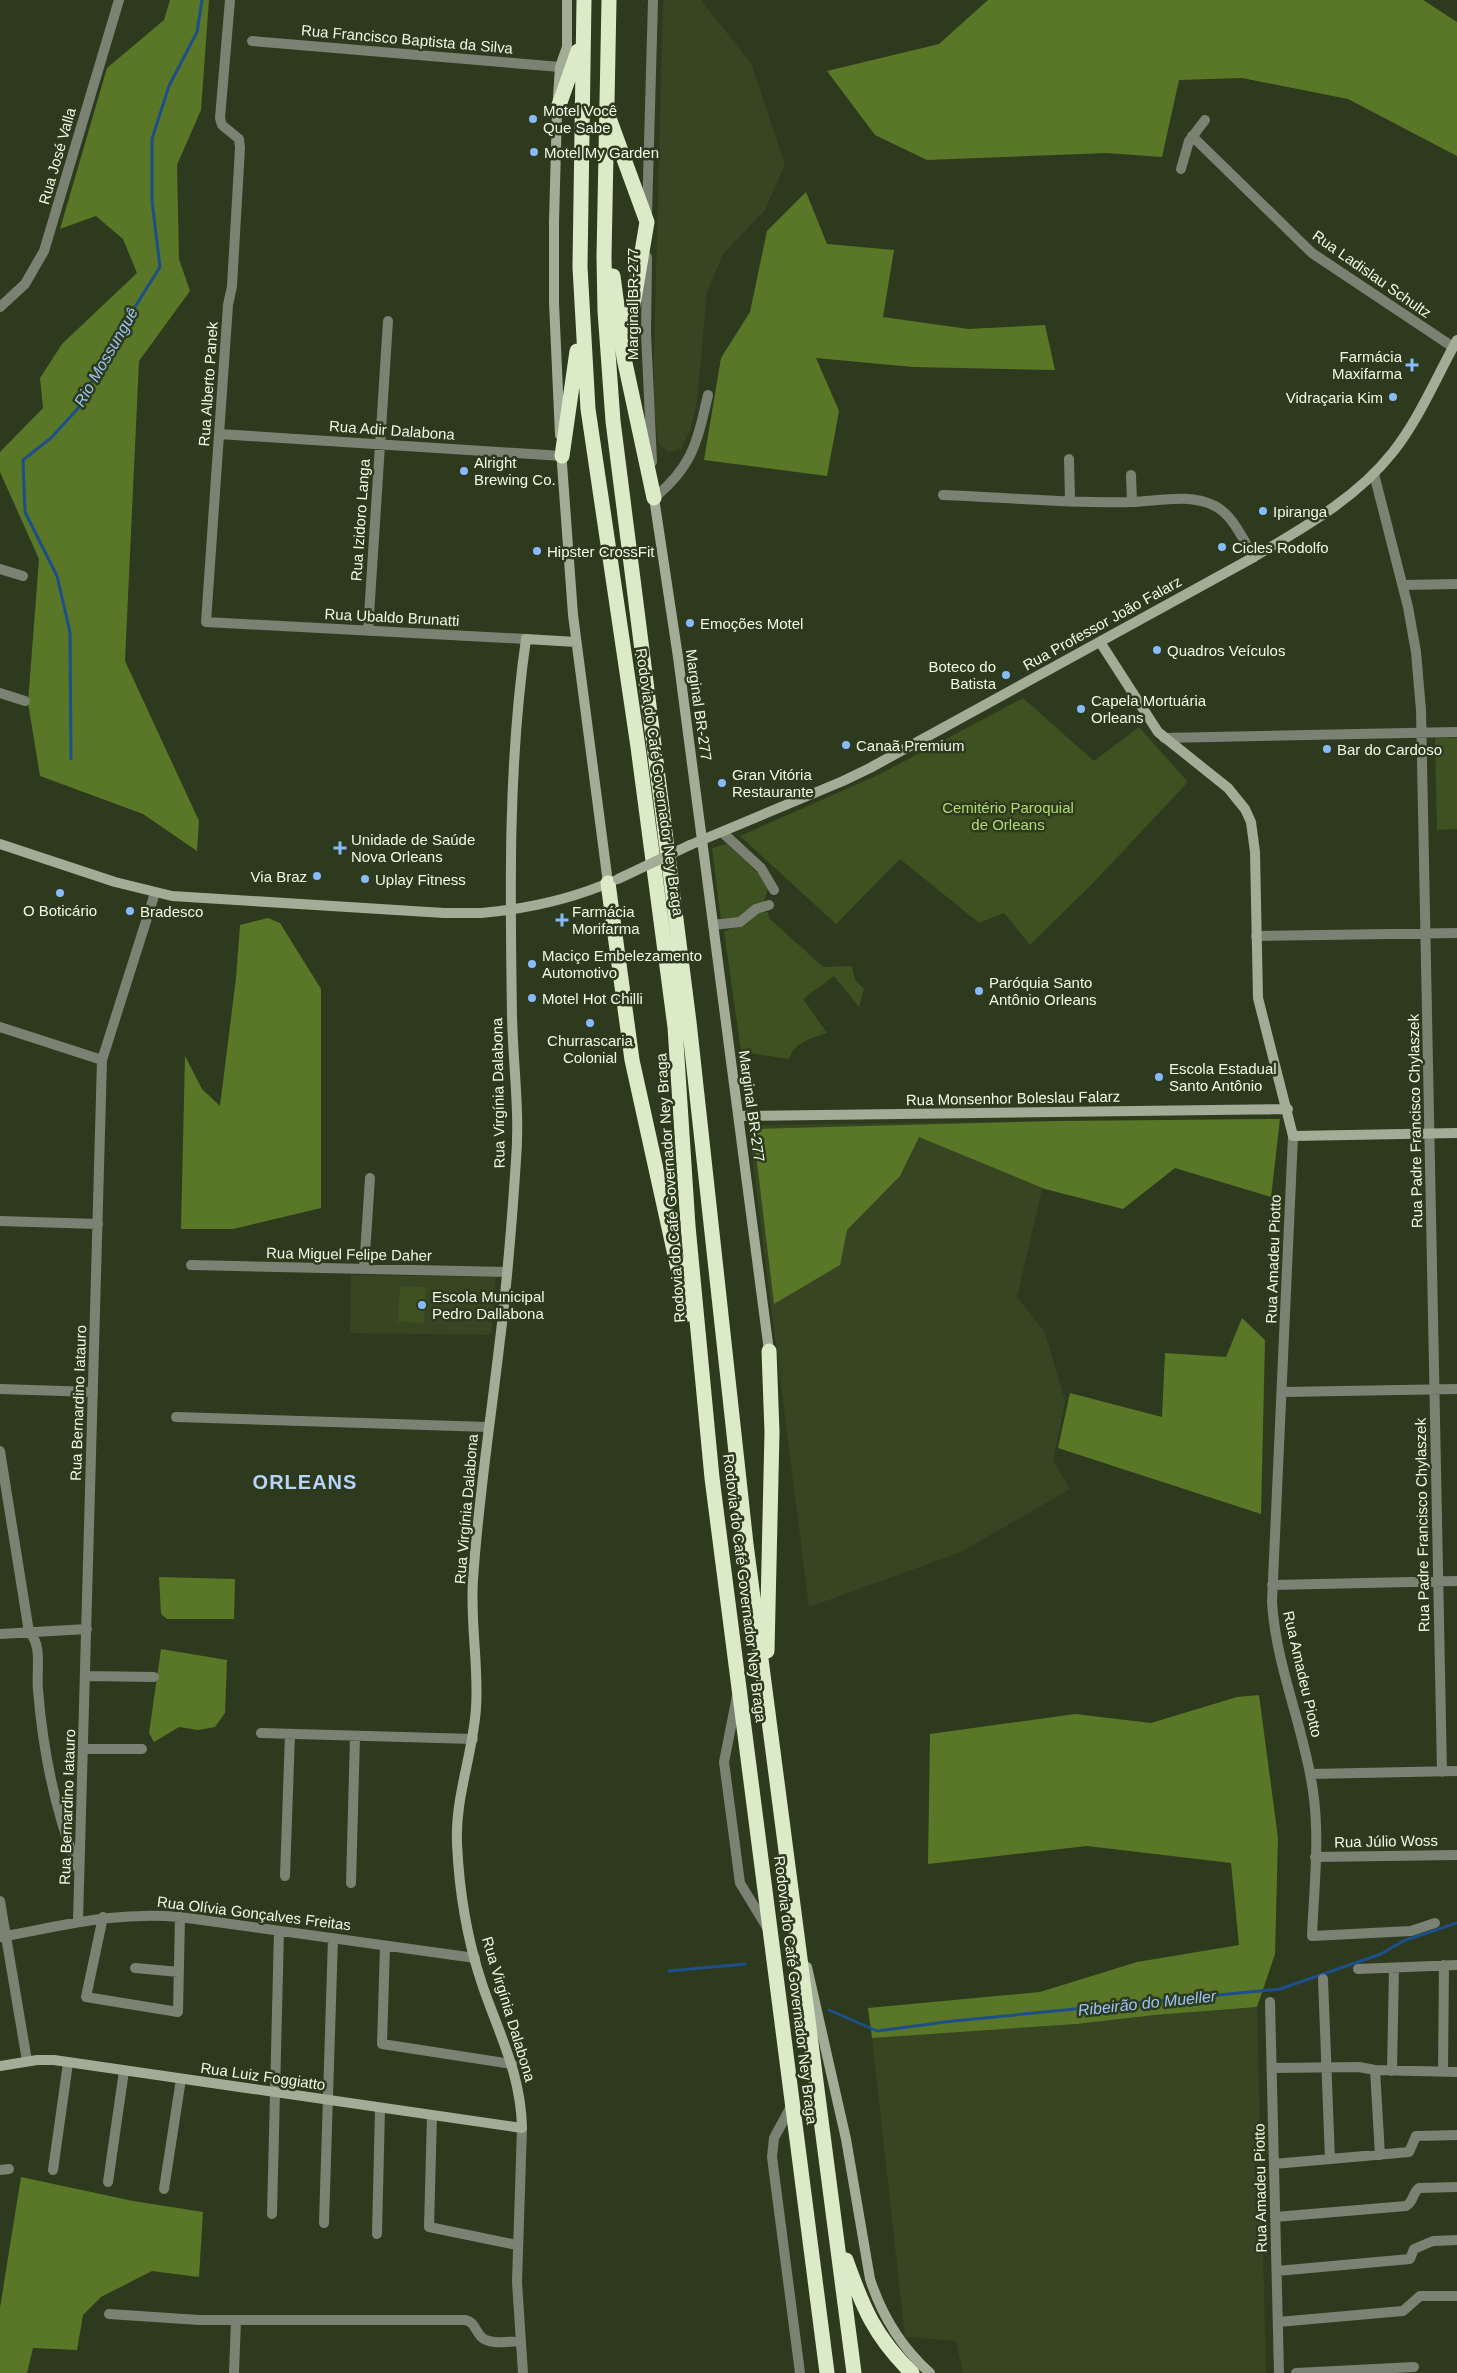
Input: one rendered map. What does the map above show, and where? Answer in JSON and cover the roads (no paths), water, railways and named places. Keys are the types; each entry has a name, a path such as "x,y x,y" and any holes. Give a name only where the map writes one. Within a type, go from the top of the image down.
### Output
{"highway":[{"name":"Rodovia do Café Governador Ney Braga","path":"584,0 580,212 581,320 591,438 629,679 675,1027 687,1213 718,1524 827,2373"},
{"name":"Rodovia do Café Governador Ney Braga","path":"609,0 604,156 604,310 613,421 689,1022 745,1534 854,2373"},
{"path":"558,111 583,38"},
{"path":"606,109 647,222 624,358"},
{"path":"604,156 613,280 624,358 654,498"},
{"path":"562,456 581,320"},
{"path":"613,881 632,1060 702,1376"},
{"path":"766,1700 772,1432 769,1351"},
{"path":"836,2231 871,2324 892,2352 923,2372"}],"street":[{"name":"Rua José Valla","path":"0,307 25,284 44,251 119,0"},
{"name":"Rua Alberto Panek","path":"206,622 228,304 232,286 240,148 238,137 222,125 220,118 230,0"},
{"path":"567,0 566,46 560,67 558,111 554,303 567,554 576,642 613,881"},
{"name":"Marginal BR-277","path":"653,0 646,334 654,498 702,840 769,1351"},
{"name":"Rua Francisco Baptista da Silva","path":"252,40 560,67"},
{"path":"1181,169 1185,150 1192,136 1205,120"},
{"name":"Rua Ladislau Schultz","path":"1192,136 1312,253 1455,344"},
{"name":"Rua Izidoro Langa","path":"368,631 388,320"},
{"name":"Rua Professor João Falarz","path":"0,844 114,882 154,893 192,898 444,913 481,913 511,910 556,900 613,881 702,840 854,776 1254,557 1311,522 1374,474 1406,434 1455,344"},
{"path":"654,498 670,485 688,462 708,395"},
{"name":"Rua Adir Dalabona","path":"219,434 562,456"},
{"path":"1068,460 1070,500"},
{"name":"Rua Padre Francisco Chylaszek","path":"1374,474 1403,585 1416,652 1422,732 1442,1772"},
{"path":"1132,475 1132,502"},
{"path":"943,495 1132,502 1180,499 1203,501 1216,506 1226,515 1254,557"},
{"path":"0,569 23,576"},
{"path":"1403,585 1457,584"},
{"name":"Rua Ubaldo Brunatti","path":"206,622 576,642"},
{"name":"Rua Virgínia Dalabona","path":"523,2373 517,2282 522,2128 519,2095 512,2064 475,1958 462,1889 457,1831 460,1797 473,1739 476,1704 473,1584 488,1427 507,1272 517,1146 512,1020 511,910 515,731 526,639"},
{"name":"Rua Amadeu Piotto","path":"1100,642 1164,738 1228,788 1245,809 1251,822 1255,852 1258,998 1288,1109 1293,1136 1283,1392 1272,1585 1275,1632 1310,1774 1314,1806 1315,1857 1312,1936 1411,1931 1435,1924"},
{"path":"0,693 24,701"},
{"path":"1164,738 1457,732"},
{"path":"722,832 761,868 774,890"},
{"name":"Rua Bernardino Iatauro","path":"78,1921 102,1060 154,893"},
{"path":"713,925 740,922 756,908 769,905"},
{"path":"1256,936 1457,933"},
{"path":"0,1026 102,1060"},
{"name":"Rua Monsenhor Boleslau Falarz","path":"738,1116 1288,1109"},
{"path":"1293,1136 1457,1134"},
{"path":"364,1269 370,1178"},
{"path":"0,1221 98,1224"},
{"name":"Rua Miguel Felipe Daher","path":"191,1266 507,1272"},
{"path":"0,1389 93,1392"},
{"path":"1283,1392 1457,1389"},
{"path":"176,1418 488,1427"},
{"path":"0,1451 5,1516 29,1632 37,1642 40,1708 57,1808 66,1838 80,1872"},
{"path":"1272,1585 1457,1581"},
{"path":"0,1634 87,1629"},
{"path":"86,1676 154,1677"},
{"path":"739,1683 724,1762 740,1883 772,1937"},
{"path":"261,1733 473,1739"},
{"path":"286,1876 290,1734"},
{"path":"351,1883 355,1736"},
{"path":"84,1749 142,1749"},
{"path":"1310,1774 1457,1772"},
{"name":"Rua Júlio Woss","path":"1315,1857 1457,1855"},
{"path":"0,1901 3,1936 27,2061"},
{"path":"795,1913 848,2148 870,2280 877,2300 891,2327 923,2372"},
{"name":"Rua Olívia Gonçalves Freitas","path":"3,1936 103,1917 150,1915 180,1917 475,1958"},
{"path":"103,1917 86,1997 178,2012 180,1917"},
{"path":"272,2214 279,1931"},
{"path":"324,2223 333,1938"},
{"path":"385,1946 382,2044 512,2064"},
{"path":"1443,2072 1444,1965"},
{"path":"1358,1970 1457,1965"},
{"path":"135,1968 179,1972"},
{"path":"1392,2071 1394,1968"},
{"path":"1323,1979 1330,2159"},
{"name":"Rua Amadeu Piotto","path":"1270,2002 1279,2373"},
{"name":"Rua Luiz Foggiatto","path":"0,2066 27,2061 68,2062 522,2128"},
{"path":"52,2170 68,2062"},
{"path":"1272,2068 1365,2068 1392,2071 1457,2072"},
{"path":"1375,2070 1380,2155"},
{"path":"108,2182 124,2071"},
{"path":"164,2189 181,2079"},
{"path":"793,2102 774,2138 772,2157 800,2373"},
{"path":"377,2234 380,2108"},
{"path":"432,2115 429,2227 517,2245"},
{"path":"1274,2164 1409,2152 1416,2136 1457,2135"},
{"path":"1275,2217 1406,2206 1411,2203 1414,2193 1418,2188 1457,2187"},
{"path":"1277,2271 1410,2259 1414,2249 1425,2244 1457,2240"},
{"path":"1278,2322 1403,2311 1420,2296 1457,2296"},
{"path":"108,2314 199,2320 464,2320 472,2322 480,2335 490,2341 520,2341"},
{"path":"234,2373 236,2320"},
{"path":"1296,2373 1414,2367"}],"waterway":[{"name":"Rio Mossunguê","path":"71,759 70,632 57,576 25,512 23,460 51,438 82,404 98,366 160,267 152,201 152,139 169,86 197,32 202,0"},
{"name":"Ribeirão do Mueller","path":"829,2010 877,2031 953,2021 1280,1989 1381,1954 1403,1941 1457,1923"},
{"name":"Ribeirão do Mueller","path":"669,1971 745,1964"}],"place":[{"name":"Motel Você Que Sabe","path":"533,119"},
{"name":"Motel My Garden","path":"534,152"},
{"name":"Farmácia Maxifarma","path":"1412,365"},
{"name":"Vidraçaria Kim","path":"1393,397"},
{"name":"Alright Brewing Co.","path":"464,471"},
{"name":"Ipiranga","path":"1263,511"},
{"name":"Cicles Rodolfo","path":"1222,547"},
{"name":"Hipster CrossFit","path":"537,551"},
{"name":"Emoções Motel","path":"690,623"},
{"name":"Quadros Veículos","path":"1157,650"},
{"name":"Boteco do Batista","path":"1006,675"},
{"name":"Capela Mortuária Orleans","path":"1081,709"},
{"name":"Canaã Premium","path":"846,745"},
{"name":"Bar do Cardoso","path":"1327,749"},
{"name":"Gran Vitória Restaurante","path":"722,783"},
{"name":"Unidade de Saúde Nova Orleans","path":"340,848"},
{"name":"Via Braz","path":"317,876"},
{"name":"Uplay Fitness","path":"365,879"},
{"name":"O Boticário","path":"60,893"},
{"name":"Bradesco","path":"130,911"},
{"name":"Farmácia Morifarma","path":"562,920"},
{"name":"Maciço Embelezamento Automotivo","path":"532,964"},
{"name":"Paróquia Santo Antônio Orleans","path":"979,991"},
{"name":"Motel Hot Chilli","path":"532,998"},
{"name":"Churrascaria Colonial","path":"590,1023"},
{"name":"Escola Estadual Santo Antônio","path":"1159,1077"},
{"name":"Escola Municipal Pedro Dallabona","path":"422,1305"}],"district":[{"name":"ORLEANS","path":"305,1482"}],"park label":[{"name":"Cemitério Paroquial de Orleans","path":"1008,816"}]}
